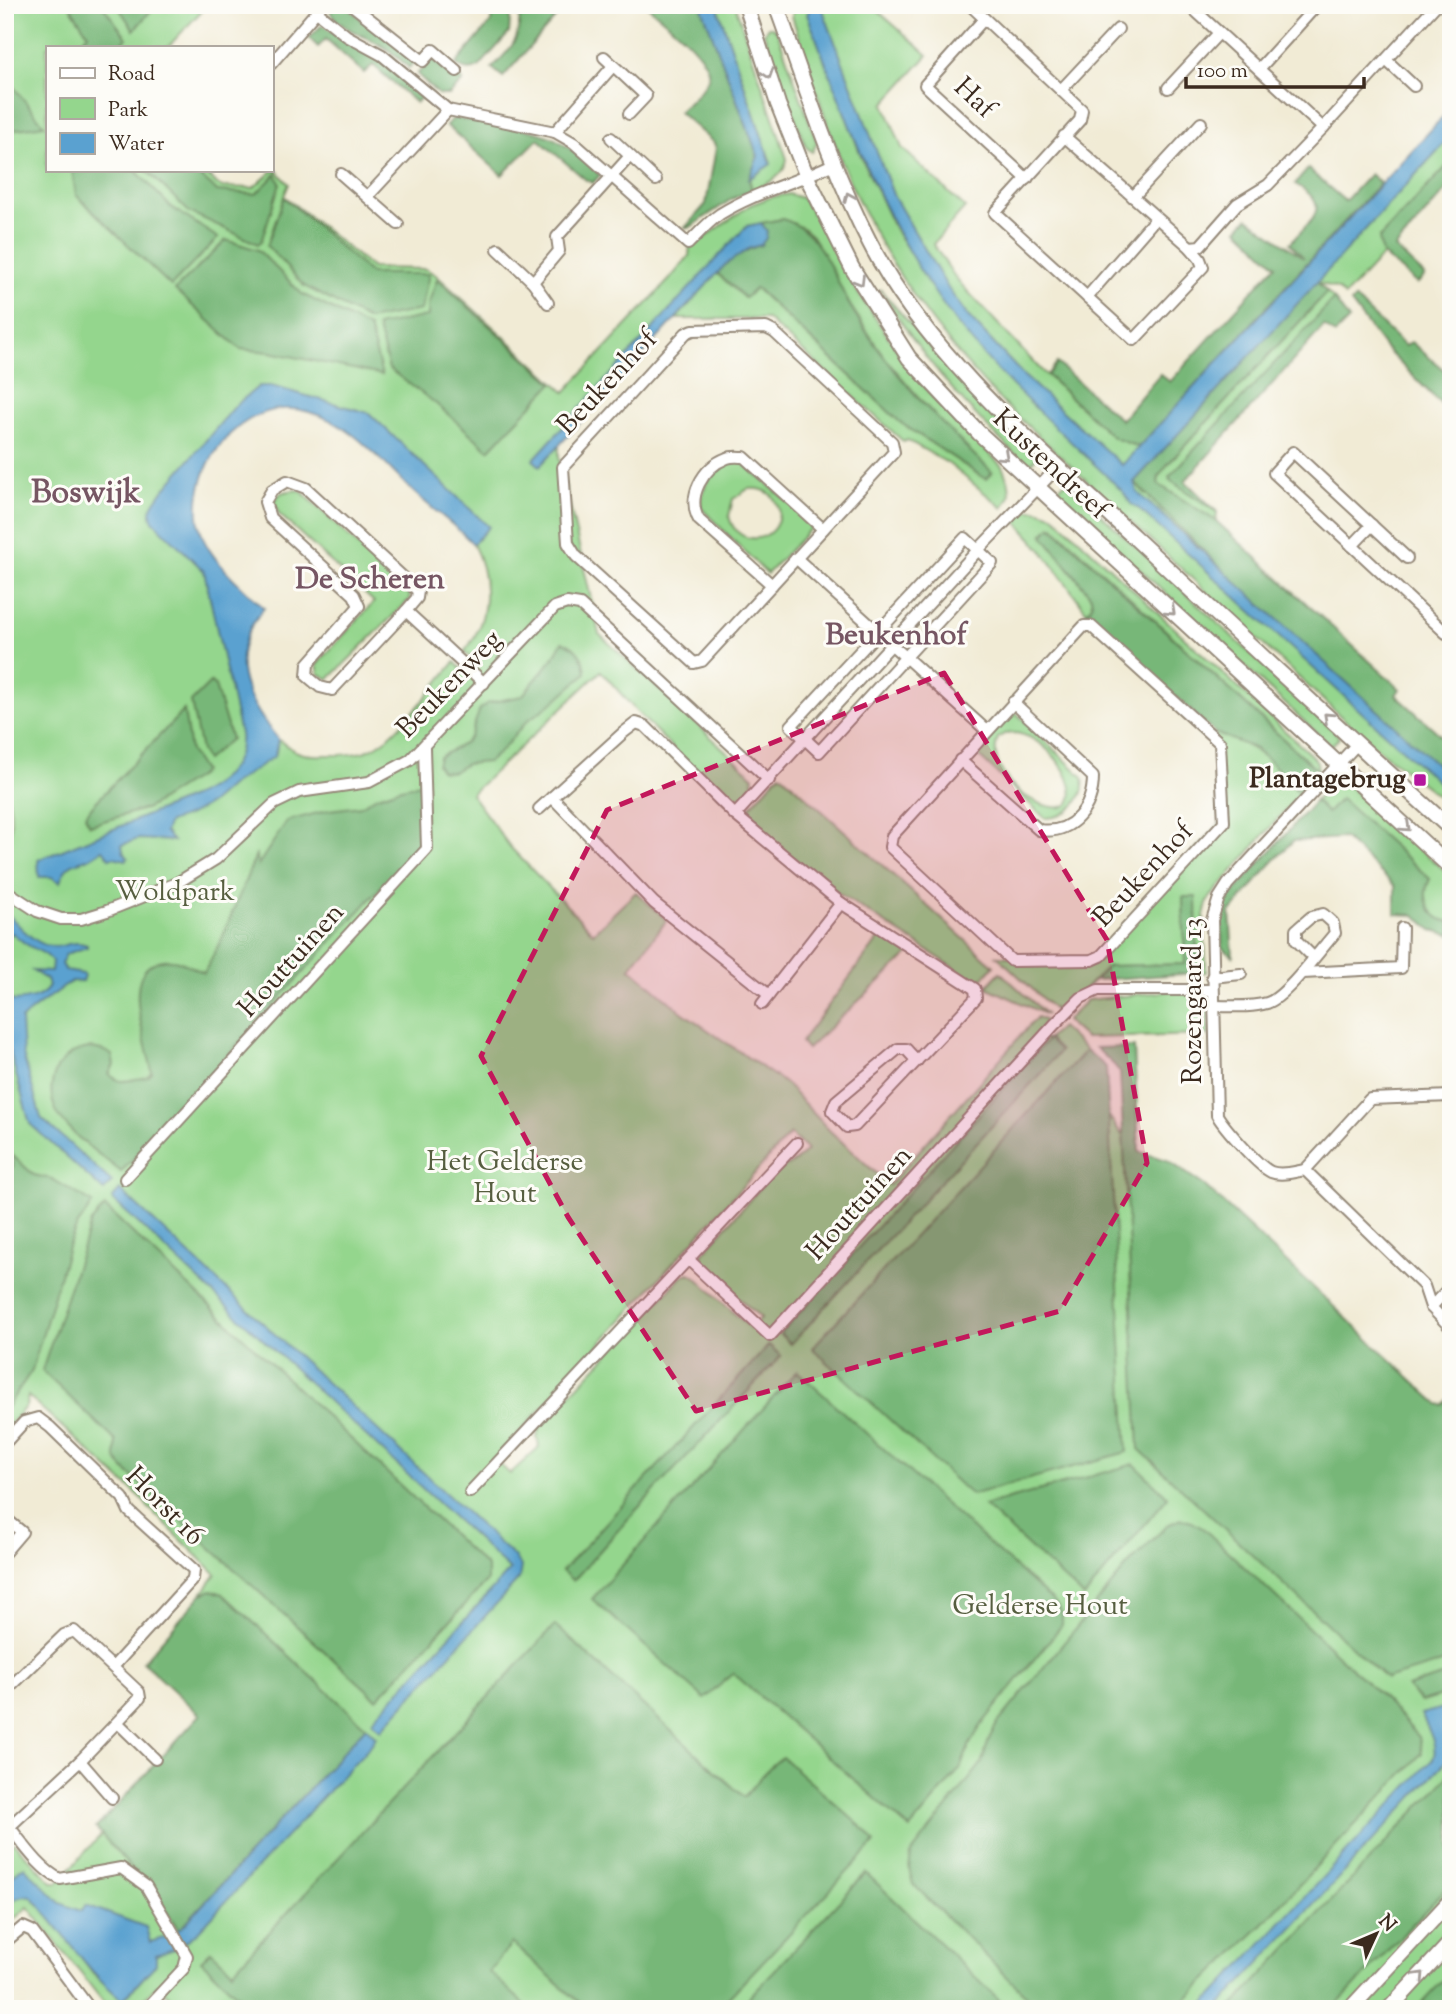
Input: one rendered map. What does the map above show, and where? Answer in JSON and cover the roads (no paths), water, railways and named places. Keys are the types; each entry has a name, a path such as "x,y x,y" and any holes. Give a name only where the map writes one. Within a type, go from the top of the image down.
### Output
{"main road":[{"name":"Kustendreef","path":"776,5 835,163 870,244 905,300 950,358 1058,467 1451,829"},
{"name":"Kustendreef","path":"751,6 778,104 807,177 852,268 909,358 979,433 1451,868"},
{"path":"1350,2009 1451,1900"},
{"path":"1389,2009 1451,1942"}],"street":[{"path":"352,5 423,61"},
{"path":"971,5 1082,110 1080,120 1064,136 995,214 1134,340 1203,267 1190,247 1064,136"},
{"path":"1189,5 1323,128"},
{"path":"1259,69 1317,5"},
{"path":"1190,247 1200,246 1237,204 1268,185 1436,5"},
{"path":"273,62 319,8 347,36 383,55 448,110 555,132 574,143 688,244 718,215 835,163"},
{"name":"Haf","path":"984,19 925,85 1027,178"},
{"path":"1061,90 1118,29"},
{"path":"1168,88 1219,33"},
{"path":"408,75 433,50 457,71"},
{"path":"604,57 646,96 629,114"},
{"path":"1386,60 1414,86"},
{"path":"555,132 613,66"},
{"path":"368,196 448,110"},
{"path":"1133,197 1201,123"},
{"path":"611,138 656,180"},
{"path":"533,282 559,251 557,237 630,156"},
{"path":"341,174 398,224"},
{"path":"1087,297 1156,218"},
{"path":"498,249 533,282 548,303"},
{"name":"Beukenhof","path":"766,328 774,332 892,442 894,452 823,529 702,661 694,663 576,556 568,543 563,467 685,333 693,330 766,328"},
{"path":"1407,558 1293,452 1274,473 1446,633 1451,628"},
{"path":"772,585 699,520 693,510 693,495 701,480 717,464 729,457 744,457 823,529"},
{"path":"735,816 979,549 1058,467"},
{"path":"287,481 306,488 418,592 417,598 407,611 332,690 320,687 307,676 307,664 359,606 354,595 270,518 265,502 272,490 287,481"},
{"path":"1352,546 1372,525"},
{"path":"965,538 979,549 992,563 819,752 792,726 965,538"},
{"path":"796,558 986,730"},
{"name":"Beukenweg","path":"5,890 37,911 61,919 81,919 177,883 216,859 274,804 299,792 369,782 410,760 555,607 567,603 580,605 769,780"},
{"path":"407,611 484,682"},
{"name":"Beukenhof","path":"1084,626 1091,626 1220,743 1224,822 1101,956 1092,960 1012,961 890,847 892,836 986,730 1084,626"},
{"path":"960,760 1040,830 1049,832 1064,827 1080,816 1093,792 1093,776 1013,702"},
{"path":"539,809 636,723 645,726 735,816 841,903 975,989 976,998 855,1126 848,1127 832,1111 836,1101 898,1049 906,1049 916,1061"},
{"name":"Rozengaard 13","path":"1305,1170 1285,1174 1270,1172 1231,1134 1217,1115 1212,920 1219,898 1228,884 1357,744"},
{"name":"Houttuinen","path":"125,1179 427,849 424,748"},
{"path":"552,797 654,903 766,1000 841,903"},
{"path":"1303,973 1401,968 1402,928"},
{"path":"1213,1006 1270,1002 1303,973 1313,957"},
{"path":"1212,977 1241,974"},
{"name":"Houttuinen","path":"690,1260 771,1336 1081,998 1098,990 1212,989"},
{"path":"1451,1096 1370,1099 1305,1170 1424,1286 1431,1307 1451,1328"},
{"path":"470,1492 797,1143"},
{"path":"1431,1307 1451,1286"},
{"name":"Horst 16","path":"5,1443 24,1422 37,1419 50,1427 123,1498 129,1511 194,1570 193,1579 113,1667"},
{"path":"5,1518 22,1532 5,1552"},
{"path":"5,1692 64,1635 74,1631 139,1692 140,1698 80,1761 7,1824 5,1839"},
{"path":"118,1723 155,1759"},
{"path":"80,1761 112,1798"},
{"path":"7,1824 53,1876 60,1879 69,1878 121,1868 146,1886 187,1953 184,1968 146,2009"},
{"path":"5,1942 23,1927 32,1931 90,2009"}],"water":[{"path":"701,5 717,5 771,164 749,179 758,156"},
{"path":"813,5 822,8 894,197 949,290 967,315 1024,376 1122,465 1451,108 1451,136 1134,482 1137,492 1451,777 1451,794 1131,504 1123,492 1026,400 959,326 917,266 864,161 807,14"},
{"path":"761,223 767,231 761,245 750,248 725,265 540,466 533,460 747,226"},
{"path":"259,386 271,386 369,413 489,527 473,544 368,447 325,418 309,412 284,409 261,414 240,426 222,443 209,464 200,487 198,511 206,545 229,574 264,608 244,642 243,675 255,707 278,739 275,756 230,786 211,803 190,815 169,822 165,832 173,841 138,839 122,845 128,858 126,860 109,858 103,850 70,866 60,882 51,877 39,877 38,860 199,794 223,777 235,763 240,734 204,571 153,521 151,513 152,506 161,493 236,405"},
{"path":"5,911 36,941 52,946 77,943 87,945 66,954 61,964 66,971 83,974 82,982 72,981 21,1020 23,1054 41,1118 112,1182 104,1191 30,1124 5,1035 5,994 13,1001 39,996 49,986 47,980 33,971 51,972 52,961 12,933 5,940"},
{"path":"120,1190 521,1566 519,1579 381,1730 372,1721 510,1570 112,1199"},
{"path":"1451,1706 1451,1756 1217,2009 1200,2009 1433,1759 1433,1742 1421,1714"},
{"path":"366,1727 376,1737 371,1745 197,1933 177,1948 156,1955 156,1964 123,2000 86,1964 31,1896 17,1898 5,1907 5,1882 24,1866 60,1903 81,1911 86,1905 146,1927 150,1942 170,1936 185,1924"}],"place":[{"name":"Plantagebrug","path":"1420,780"}],"district":[{"name":"Boswijk","path":"86,494"},
{"name":"De Scheren","path":"370,580"},
{"name":"Beukenhof","path":"896,636"}],"park label":[{"name":"Woldpark","path":"175,893"},
{"name":"Het Gelderse Hout","path":"505,1179"},
{"name":"Gelderse Hout","path":"1040,1607"}]}
